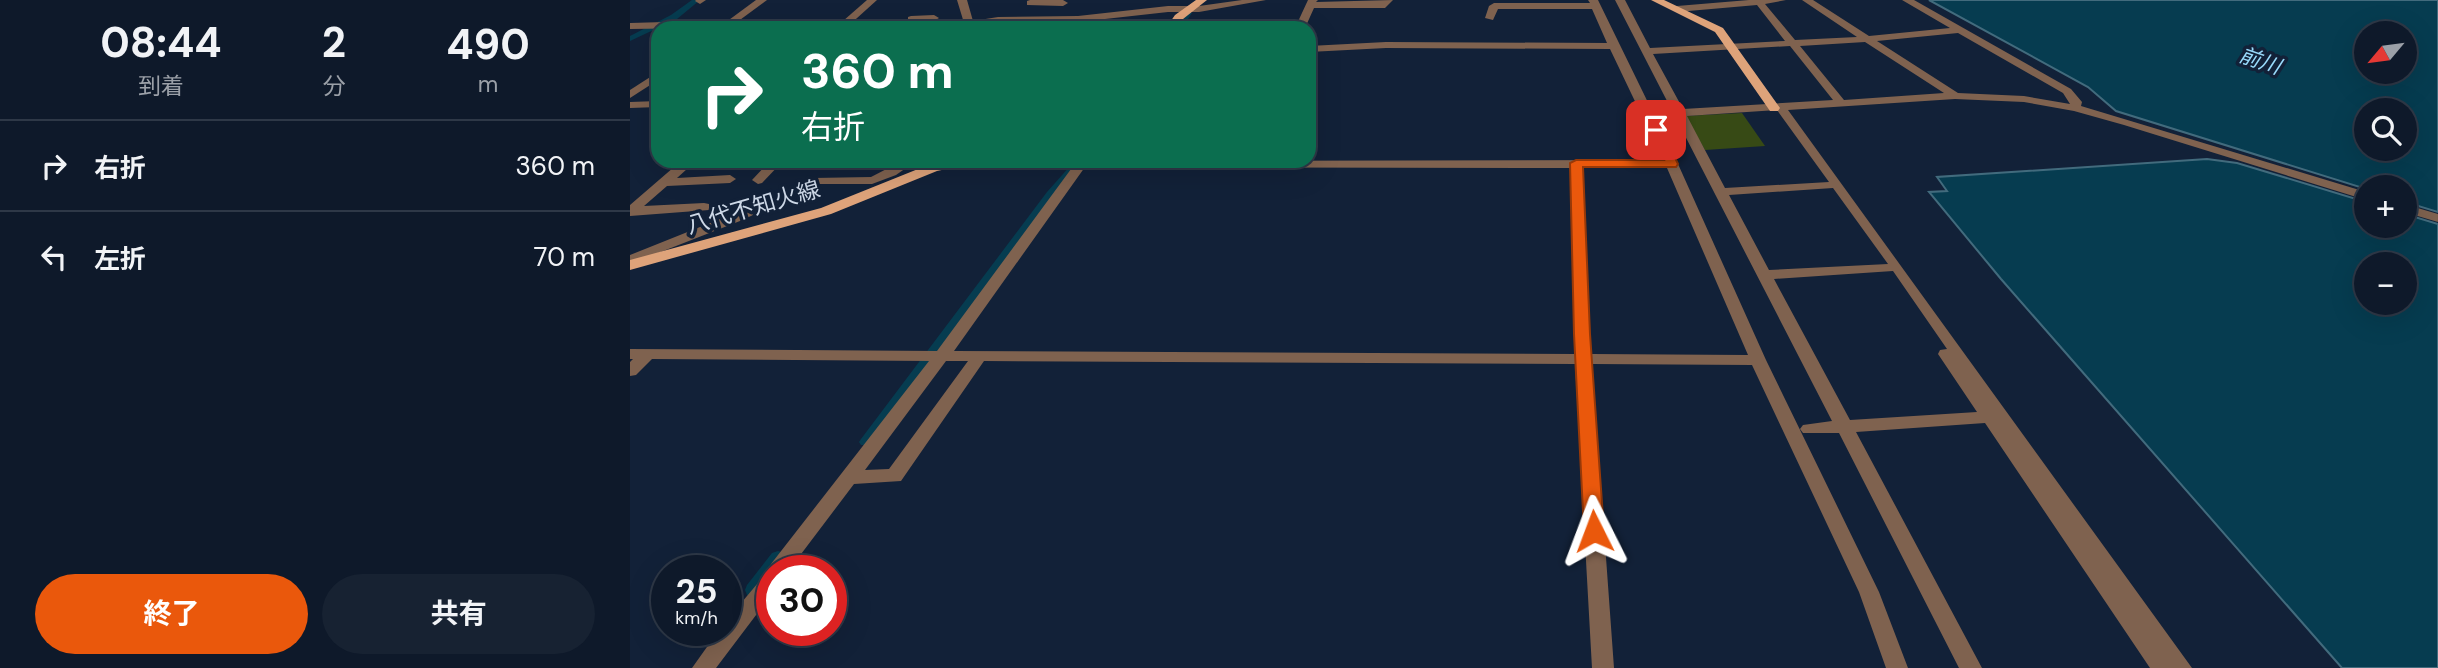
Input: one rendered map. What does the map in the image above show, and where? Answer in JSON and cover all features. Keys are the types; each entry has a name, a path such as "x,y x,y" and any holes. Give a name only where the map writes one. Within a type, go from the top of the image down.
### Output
{"main road":[{"path":"1177,21 1189,7 1202,0"},
{"path":"1656,0 1680,9"},
{"path":"1665,0 1720,30 1777,107"},
{"name":"八代不知火線","path":"630,263 826,211 937,168"}],"street":[{"path":"733,21 762,0"},
{"path":"848,21 873,0"},
{"path":"961,0 968,21"},
{"path":"993,21 1078,19 1171,5 1199,9 1261,0"},
{"path":"1303,21 1312,3 1385,5 1388,0"},
{"path":"1620,0 1971,668"},
{"path":"1680,9 1781,0"},
{"path":"1807,0 1955,96"},
{"path":"1907,0 2067,91 2076,102 2075,108"},
{"path":"1053,19 1064,1"},
{"path":"1030,3 1064,1"},
{"path":"1759,2 1841,103"},
{"path":"1490,19 1494,6 1594,3 1672,164 1758,360 1869,592 1897,668"},
{"path":"909,21 913,17 934,18"},
{"path":"630,26 651,25"},
{"path":"1647,51 1870,39 1960,30"},
{"path":"1316,49 1386,45 1613,46"},
{"path":"630,95 651,80"},
{"path":"1679,113 1955,96 2024,99 2075,108 2354,192"},
{"path":"630,105 651,104"},
{"path":"1777,107 1828,186 2163,668"},
{"path":"1777,107 1906,279 2181,668"},
{"path":"1316,162 1672,164"},
{"path":"1576,163 1583,359 1602,668"},
{"path":"630,212 680,168"},
{"path":"758,180 770,168"},
{"path":"630,263 817,181 873,181 885,178 900,168"},
{"path":"789,555 943,354 1075,168"},
{"path":"665,182 730,179"},
{"path":"1721,192 1828,186"},
{"path":"630,212 704,207"},
{"path":"2417,212 2438,218"},
{"path":"1765,275 1887,268"},
{"path":"630,354 1758,360"},
{"path":"630,371 649,354"},
{"path":"849,477 894,476 981,354"},
{"path":"1783,411 1809,429 1990,417"},
{"path":"1803,455 1809,429"},
{"path":"703,668 756,599"}],"green space":[{"path":"1742,113 1765,146 1705,150 1685,116"}],"water":[{"name":"前川","path":"1929,0 2438,0 2438,212 2417,206 2417,175 2354,175 2354,185 2116,111 2088,87"},
{"path":"2207,159 2237,163 2354,198 2354,238 2417,238 2417,218 2438,224 2438,668 2342,668 2001,279 1929,192 1947,191 1937,177"}],"waterway":[{"path":"666,21 696,0"},
{"path":"1183,21 1188,13"},
{"path":"630,39 651,28"},
{"path":"866,442 1073,168"},
{"path":"753,590 756,586"}],"route":[{"path":"1594,531 1577,235 1576,163 1672,164 1656,130"}]}
